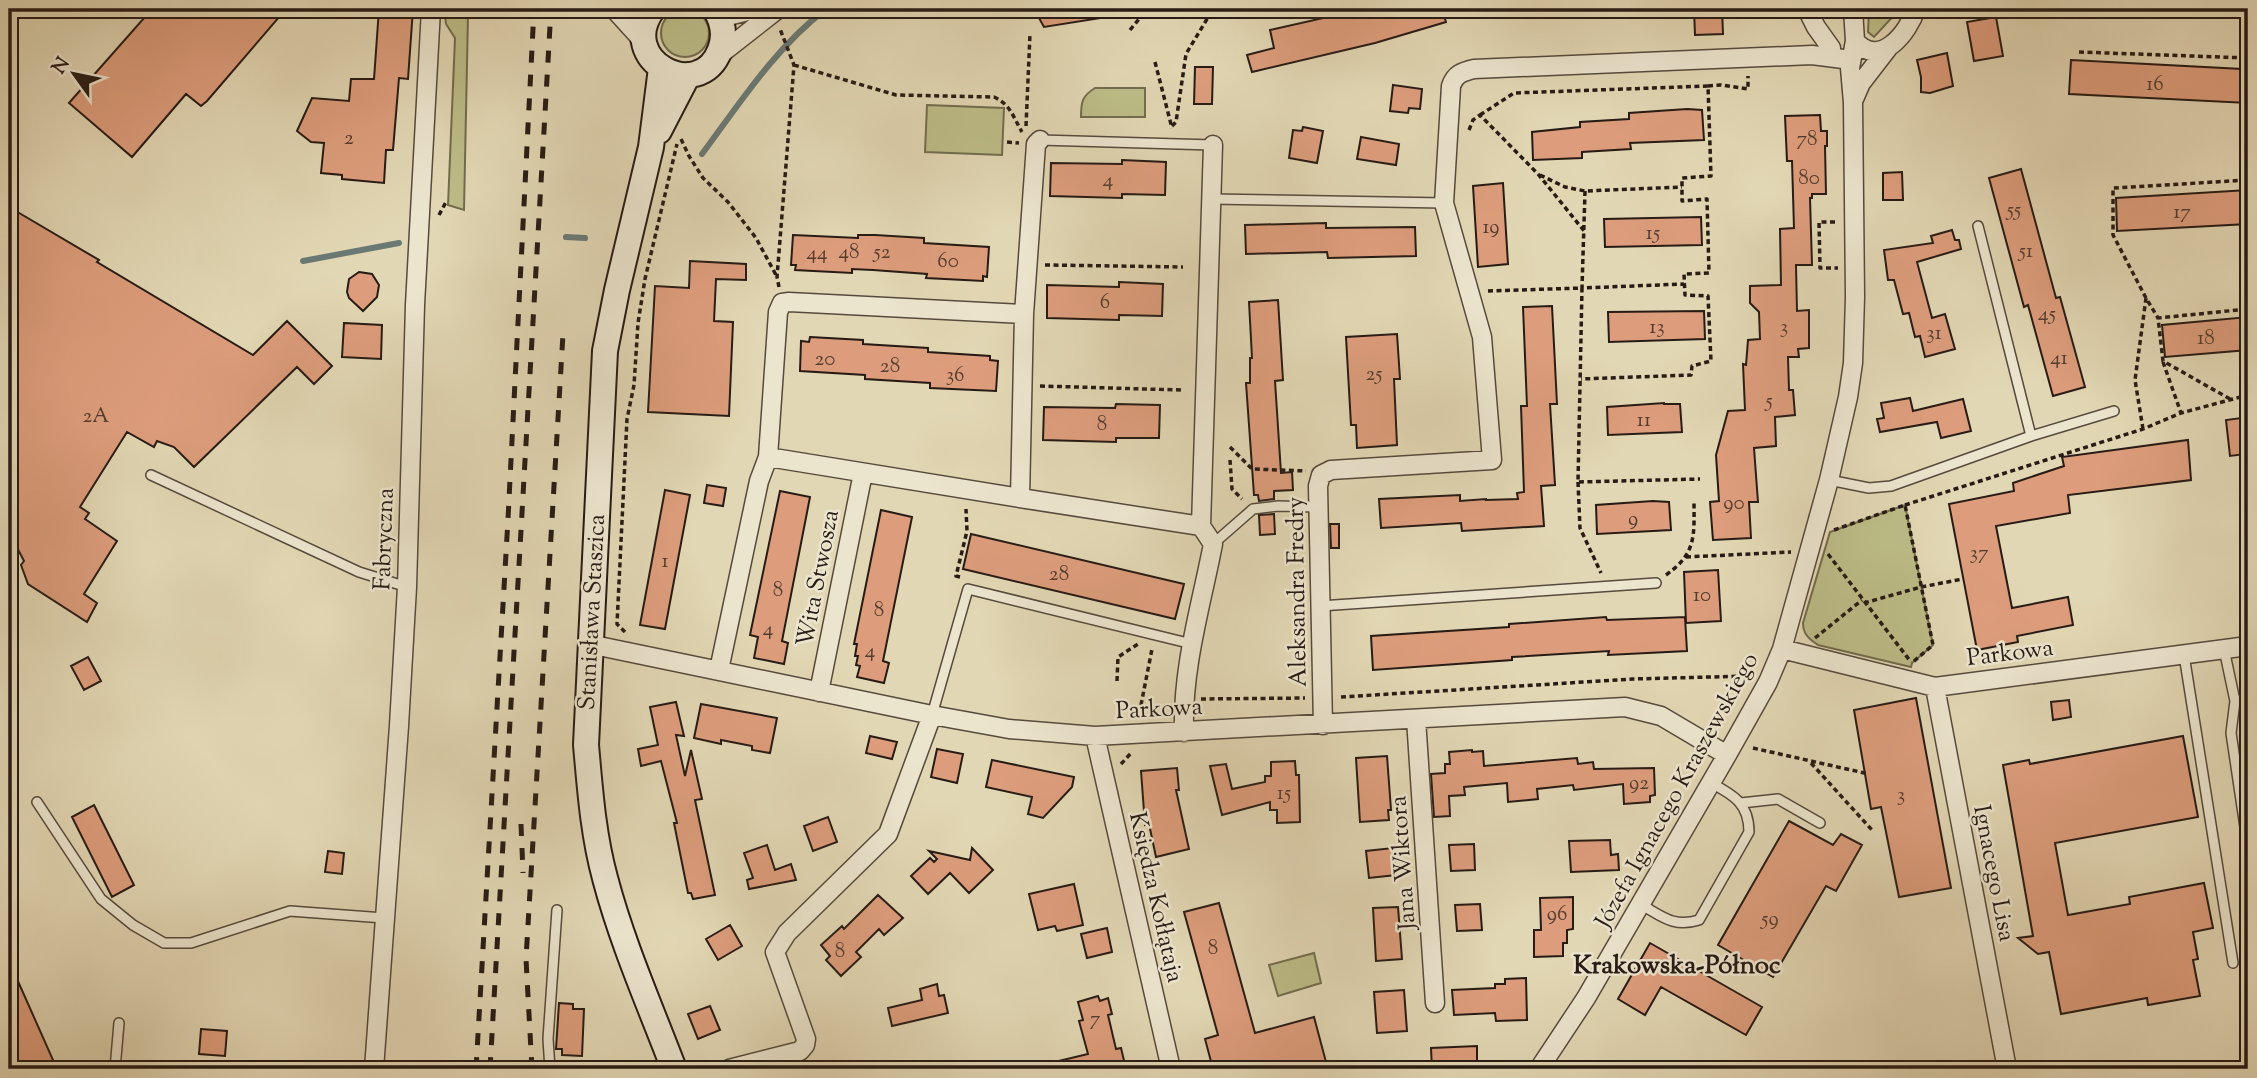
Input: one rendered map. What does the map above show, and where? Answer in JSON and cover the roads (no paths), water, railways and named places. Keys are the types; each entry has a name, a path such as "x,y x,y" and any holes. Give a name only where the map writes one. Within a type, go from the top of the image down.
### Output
{"street":[{"name":"Fabryczna","path":"374,1069 407,587 415,305 431,9"},
{"path":"614,9 644,42"},
{"path":"653,9 645,24 644,42 647,52 669,73 688,75 705,69 778,9"},
{"path":"718,56 724,31 717,13 756,9"},
{"path":"1807,9 1831,48"},
{"name":"Józefa Ignacego Kraszewskiego","path":"1539,1069 1586,998 1727,755 1769,682 1782,649 1829,480 1853,363 1853,9"},
{"name":"Józefa Ignacego Kraszewskiego","path":"1853,103 1861,83 1917,12"},
{"path":"1812,55 1854,38 1868,52 1880,52 1888,48"},
{"path":"1812,55 1851,60"},
{"name":"Aleksandra Fredry","path":"1323,725 1318,507 1321,475 1331,470 1492,460 1482,337 1444,203 1451,86 1454,78 1474,69 1812,55"},
{"name":"Stanisława Staszica","path":"661,68 651,147 605,351 586,745 597,843 613,907 674,1069"},
{"name":"Stanisława Staszica","path":"651,147 688,75"},
{"path":"1020,498 1024,314 1036,144 1040,140"},
{"path":"1184,732 1183,701 1213,544 1201,526 1213,145"},
{"path":"719,670 759,481 768,457 778,313 782,303 1024,314"},
{"path":"768,457 1201,526"},
{"name":"Wita Stwosza","path":"819,692 863,473"},
{"name":"Parkowa","path":"589,645 1009,729 1095,736 1625,707 1661,716 1727,755"},
{"name":"Parkowa","path":"1782,649 1935,687 2248,646"},
{"name":"Ignacego Lisa","path":"1935,687 2007,1069"},
{"path":"729,1069 800,1051 806,1045 775,952 787,933 888,834 932,715"},
{"name":"Jana Wiktora","path":"1416,719 1435,1003"},
{"name":"Księdza Kołłątaja","path":"1095,736 1171,1069"}],"lane":[{"path":"1040,140 1213,145"},
{"path":"1210,199 1444,203"},
{"path":"1978,226 2031,436"},
{"path":"1829,480 1869,488 1891,486 2031,436 2113,411"},
{"path":"151,475 359,572 407,587"},
{"path":"1213,544 1253,509 1278,506 1318,507"},
{"path":"1321,606 1656,583"},
{"path":"932,715 968,589 1192,644"},
{"path":"2224,649 2235,701 2231,733 2248,847"},
{"path":"2184,655 2233,963"},
{"path":"2235,701 2248,699"},
{"path":"1640,904 1684,925 1699,920 1749,832 1749,816 1741,803 1710,783"},
{"path":"1741,803 1779,799 1820,823"},
{"path":"37,802 101,899 133,925 164,943 191,943 290,911 384,918"},
{"path":"550,1069 548,1039 557,911"},
{"path":"115,1069 119,1023"}],"waterway":[{"path":"702,154 774,59 826,9"},
{"path":"566,237 585,238"},
{"path":"303,261 399,243"}],"railway":[{"path":"476,1069 534,9"},
{"path":"490,1069 551,9"},
{"path":"532,1069 526,959 563,334"},
{"path":"521,824 523,873"}],"district":[{"name":"Krakowska-Północ","path":"1677,964"}]}
